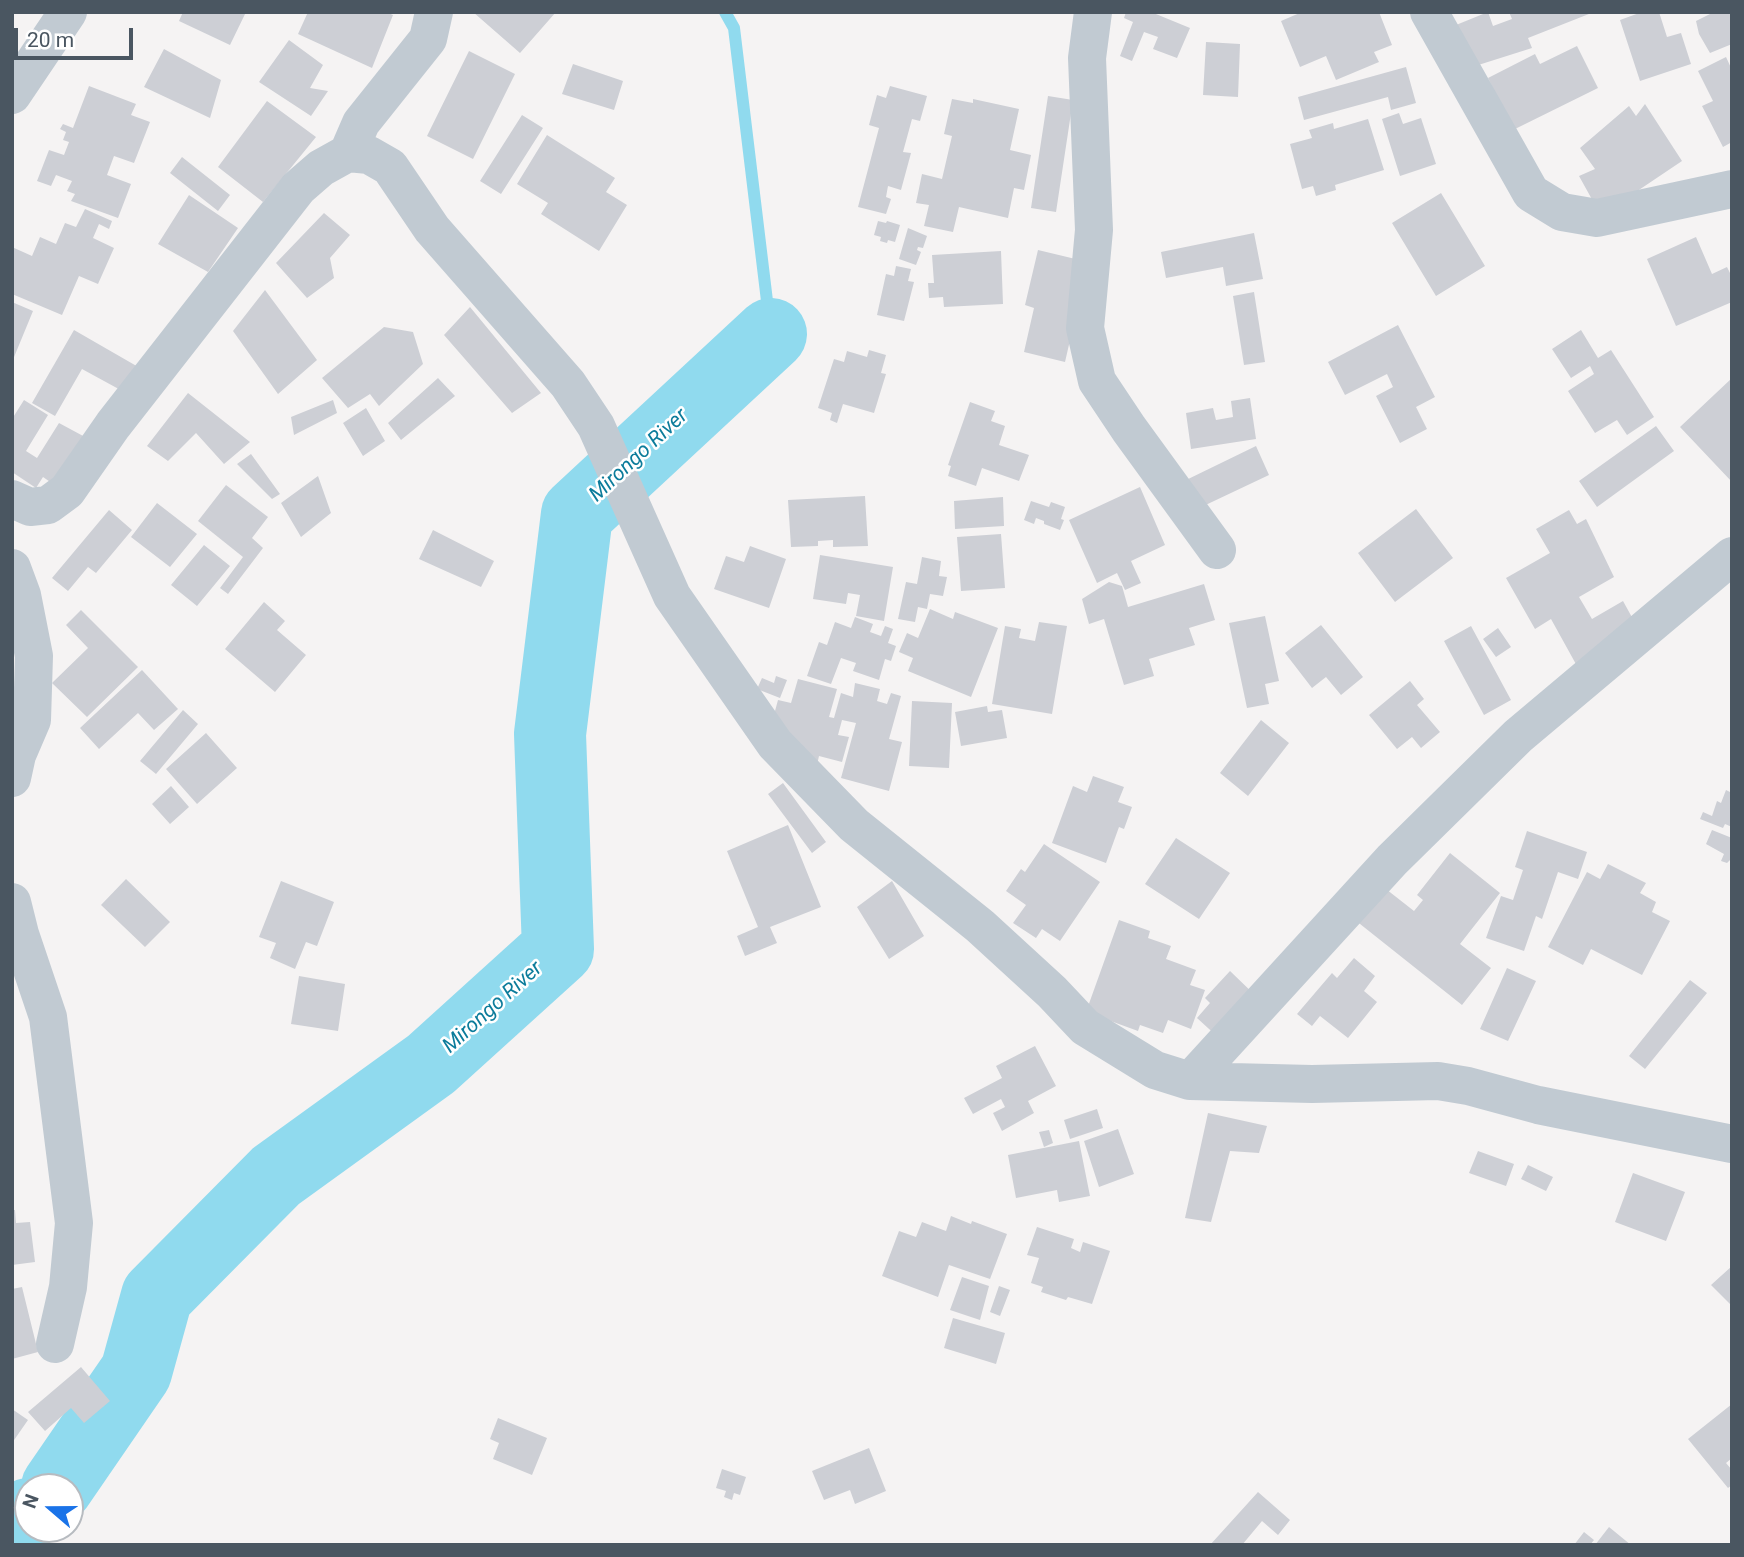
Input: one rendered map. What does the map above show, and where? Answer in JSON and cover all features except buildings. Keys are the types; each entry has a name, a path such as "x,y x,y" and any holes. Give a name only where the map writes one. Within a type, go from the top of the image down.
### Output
{"street":[{"path":"12,95 68,12"},
{"path":"348,153 361,123 428,39 434,12"},
{"path":"1093,12 1087,58 1094,230 1085,328 1097,381 1217,550"},
{"path":"1429,12 1531,193 1562,212 1597,218 1732,189"},
{"path":"12,499 30,507 48,505 67,491 113,425 299,188 321,168 348,153 369,155 390,167 432,229 568,384 596,426 672,596 768,735 854,825 980,926 1052,992 1085,1027 1155,1070 1191,1081 1311,1084 1438,1081 1468,1086 1538,1105 1732,1144"},
{"path":"1191,1081 1392,860 1518,736 1732,556"},
{"path":"12,568 22,595 34,656 32,720 17,755 12,778"},
{"path":"12,902 48,1017 74,1223 68,1287 55,1344"}],"waterway":[{"path":"725,12 734,28 771,334"},
{"name":"Mirongo River","path":"67,1473 136,1372 157,1296 276,1176 431,1064 558,949 550,734 577,514 771,334"}]}
